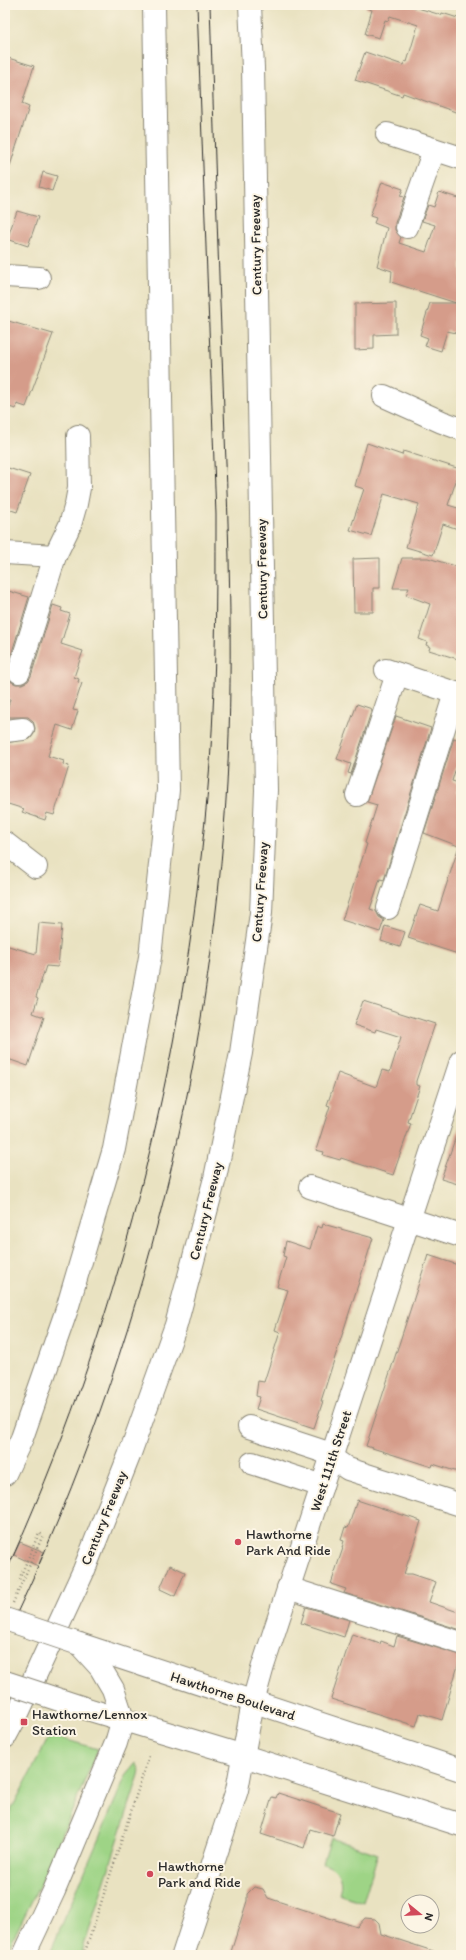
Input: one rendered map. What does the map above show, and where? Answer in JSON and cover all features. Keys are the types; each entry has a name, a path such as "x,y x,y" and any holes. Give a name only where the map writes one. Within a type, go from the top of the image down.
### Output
{"main road":[{"path":"5,1474 22,1438 66,1309 114,1150 150,957 168,790 154,5"},
{"name":"Century Freeway","path":"5,1737 18,1713 84,1570 129,1456 176,1325 215,1178 241,1052 261,913 266,790 253,68 250,5"},
{"path":"253,68 257,5"},
{"path":"387,134 461,158"},
{"path":"408,227 434,150"},
{"path":"5,276 39,278"},
{"path":"384,396 461,429"},
{"path":"19,672 55,556 70,525 76,504 79,488 78,436"},
{"path":"5,554 55,556"},
{"path":"357,795 392,672 458,694 388,908"},
{"path":"5,842 36,867"},
{"name":"West 111th Street","path":"183,1955 237,1790 253,1702 263,1666 461,1061"},
{"path":"310,1187 461,1236"},
{"path":"249,1427 322,1450 348,1469 461,1505"},
{"path":"252,1463 322,1486"},
{"path":"288,1588 461,1643"},
{"path":"8,1613 79,1644 104,1660 123,1719 116,1743 54,1890 24,1955"},
{"name":"Hawthorne Boulevard","path":"104,1660 253,1702 461,1770"},
{"path":"5,1682 87,1709 244,1756 461,1825"}],"path":[{"path":"8,1613 43,1535 39,1533 18,1582"},
{"path":"84,1955 149,1756"}],"green space":[{"path":"50,1735 98,1749 49,1866 5,1955 5,1822"},
{"path":"136,1763 140,1770 139,1775 81,1955 49,1955 126,1775"},
{"path":"331,1838 378,1854 363,1902 339,1894 341,1884 336,1871 323,1863"}],"building":[{"path":"366,5 408,5 441,15 442,13 461,19 461,114 403,93 402,96 355,80 365,52 403,65 405,61 407,62 418,25 390,16 388,21 385,20 379,38 365,34 372,10 366,8"},
{"path":"5,57 34,66 22,104 29,107 8,172 5,171"},
{"path":"43,172 57,176 52,191 39,187"},
{"path":"382,182 403,189 400,196 404,197 395,223 395,230 401,237 399,243 426,252 435,225 422,221 428,205 434,207 439,192 461,199 461,334 447,331 441,351 425,346 428,338 420,335 430,303 456,303 391,282 392,271 377,266 387,228 374,223 376,218 370,216"},
{"path":"17,211 38,217 28,246 7,239"},
{"path":"396,303 396,334 374,335 374,349 355,350 355,304"},
{"path":"5,320 53,334 26,407 17,404 16,409 5,406"},
{"path":"367,443 402,455 403,451 460,469 448,505 461,509 461,530 443,524 433,555 406,547 419,504 384,494 371,536 350,530 364,489 355,486"},
{"path":"5,467 30,475 17,512 5,508"},
{"path":"380,558 380,588 373,588 373,612 354,612 353,559"},
{"path":"402,558 428,558 461,568 461,583 456,599 461,600 461,660 429,650 430,647 426,645 427,642 419,639 430,604 406,595 409,588 393,588"},
{"path":"5,590 29,597 7,668 7,675 10,681 16,684 22,684 28,681 31,676 53,605 62,608 61,611 70,614 61,644 83,651 74,677 79,679 78,682 82,683 73,710 78,711 72,730 57,725 48,756 64,761 63,764 69,766 54,815 47,813 45,820 22,812 24,809 5,803 5,743 30,739 34,734 35,728 33,721 28,717 5,717 10,699 5,698"},
{"path":"357,704 372,709 351,774 348,773 351,764 337,759"},
{"path":"396,716 431,728 384,880 380,879 370,909 376,911 379,917 384,920 380,932 342,920 367,844 365,843 377,805 367,802"},
{"path":"454,738 461,741 461,751 452,781 459,783 456,793 461,794 461,847 424,833"},
{"path":"458,849 461,849 461,943 458,954 408,938 420,905 438,911"},
{"path":"39,923 62,925 58,967 46,966 36,997 38,998 33,1013 44,1017 28,1066 5,1058 5,945 36,954"},
{"path":"385,926 405,932 400,947 381,941"},
{"path":"363,1001 435,1024 416,1081 416,1085 420,1086 408,1122 411,1123 393,1175 341,1158 340,1160 323,1155 324,1152 316,1150 330,1106 327,1105 338,1073 376,1087 382,1070 390,1072 401,1037 376,1029 375,1032 354,1025"},
{"path":"459,1128 461,1128 461,1185 441,1179"},
{"path":"323,1224 373,1238 321,1401 323,1401 314,1428 256,1409 260,1397 256,1396 258,1381 264,1382 280,1332 275,1330 288,1290 277,1287 286,1257 283,1256 286,1241 310,1249 317,1226 322,1228"},
{"path":"428,1255 461,1266 461,1473 433,1464 432,1467 366,1446"},
{"path":"357,1500 421,1521 404,1574 412,1574 436,1582 429,1602 461,1613 461,1630 344,1593 346,1589 331,1584 343,1548 344,1541 341,1540 345,1527 348,1528"},
{"path":"20,1542 44,1552 38,1566 14,1555"},
{"path":"170,1565 185,1572 175,1596 160,1589"},
{"path":"306,1607 349,1620 344,1637 301,1623"},
{"path":"352,1634 380,1644 381,1641 394,1646 397,1636 461,1655 442,1720 420,1713 416,1726 331,1699"},
{"path":"278,1793 340,1813 333,1836 310,1829 304,1848 261,1834 272,1797 276,1798"},
{"path":"254,1887 263,1889 268,1898 357,1927 365,1918 375,1919 379,1923 381,1934 436,1952 435,1955 230,1955 247,1901 247,1894"}],"tram line":[{"path":"5,1574 45,1482 80,1387 112,1292 139,1195 162,1097 181,998 196,899 210,763 215,657 216,551 216,515 197,5"},
{"path":"5,1638 51,1537 92,1434 127,1329 158,1222 183,1114 203,1004 218,894 227,784 229,734 230,583 210,5"}],"place":[{"name":"Hawthorne Park And Ride","path":"238,1542"},
{"name":"Hawthorne/Lennox Station","path":"24,1722"},
{"name":"Hawthorne Park and Ride","path":"150,1874"}]}
